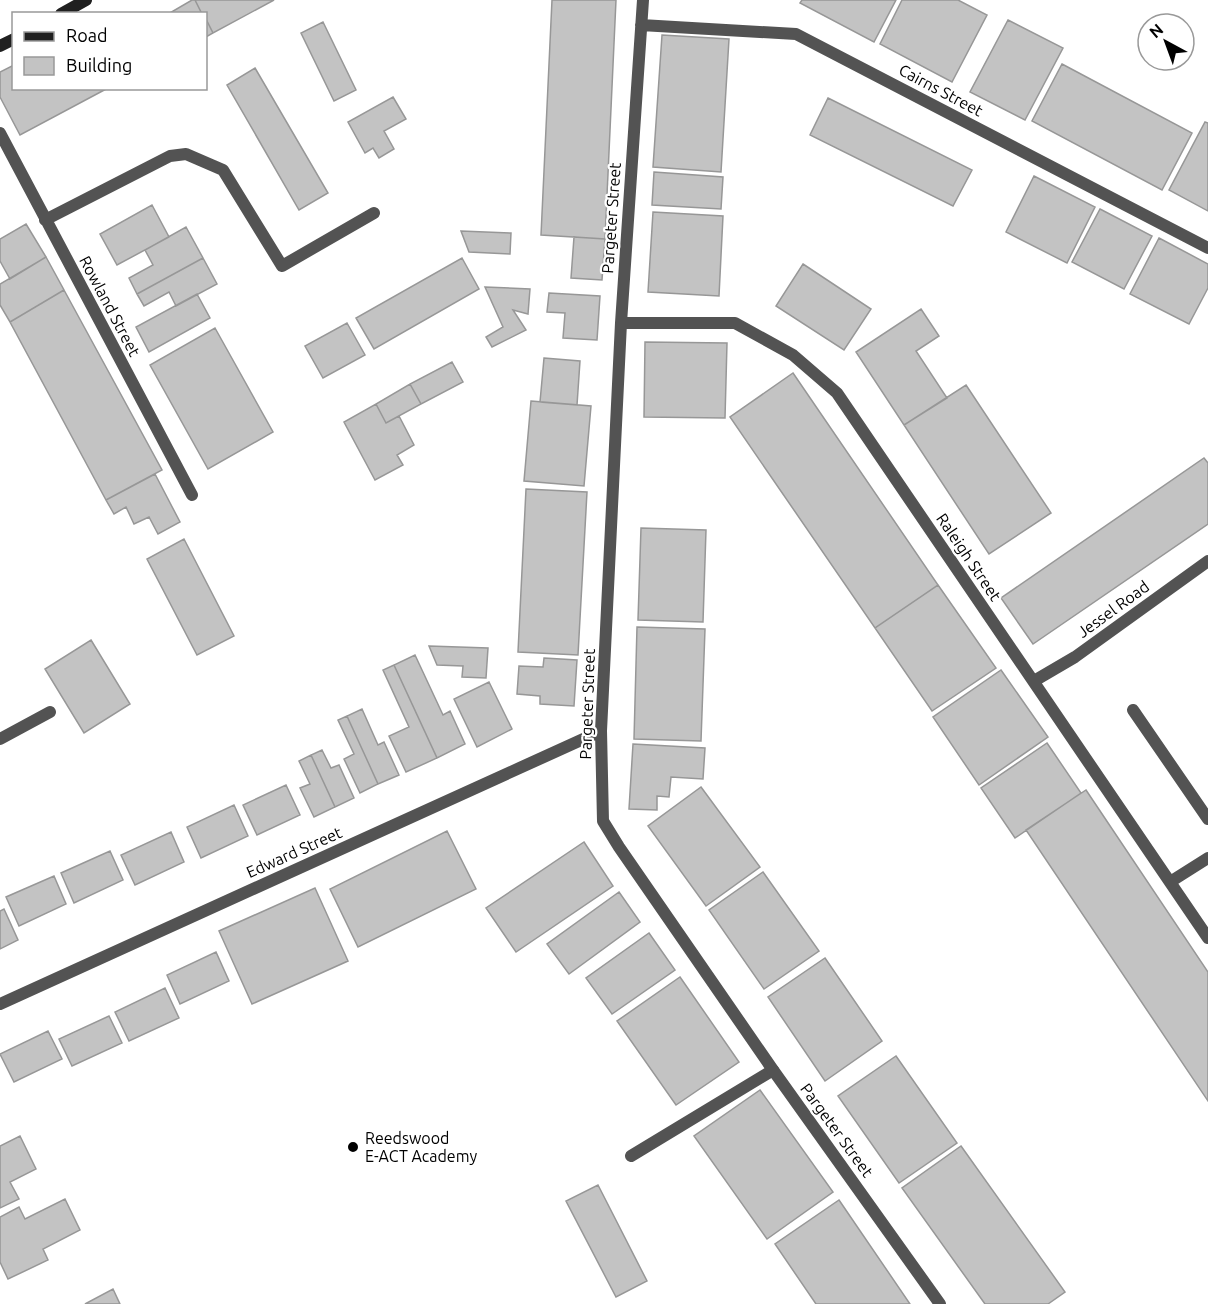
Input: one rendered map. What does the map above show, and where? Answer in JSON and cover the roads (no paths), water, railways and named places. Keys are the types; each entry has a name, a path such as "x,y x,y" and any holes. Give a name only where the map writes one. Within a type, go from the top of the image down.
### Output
{"street":[{"path":"65,12 86,0"},
{"name":"Pargeter Street","path":"643,0 621,323 601,731 603,820 625,856 773,1070 940,1304"},
{"name":"Cairns Street","path":"640,25 796,34 1208,248"},
{"name":"Rowland Street","path":"0,133 192,495"},
{"path":"45,220 170,156 186,154 224,170 282,266 374,213"},
{"name":"Raleigh Street","path":"621,323 735,323 793,355 837,393 1208,938"},
{"name":"Jessel Road","path":"1034,681 1075,657 1208,561"},
{"path":"1133,710 1208,819"},
{"path":"0,739 50,712"},
{"name":"Edward Street","path":"0,1004 601,731"},
{"path":"1170,882 1208,858"},
{"path":"631,1156 773,1070"}],"place":[{"name":"Reedswood E-ACT Academy","path":"353,1147"}]}
